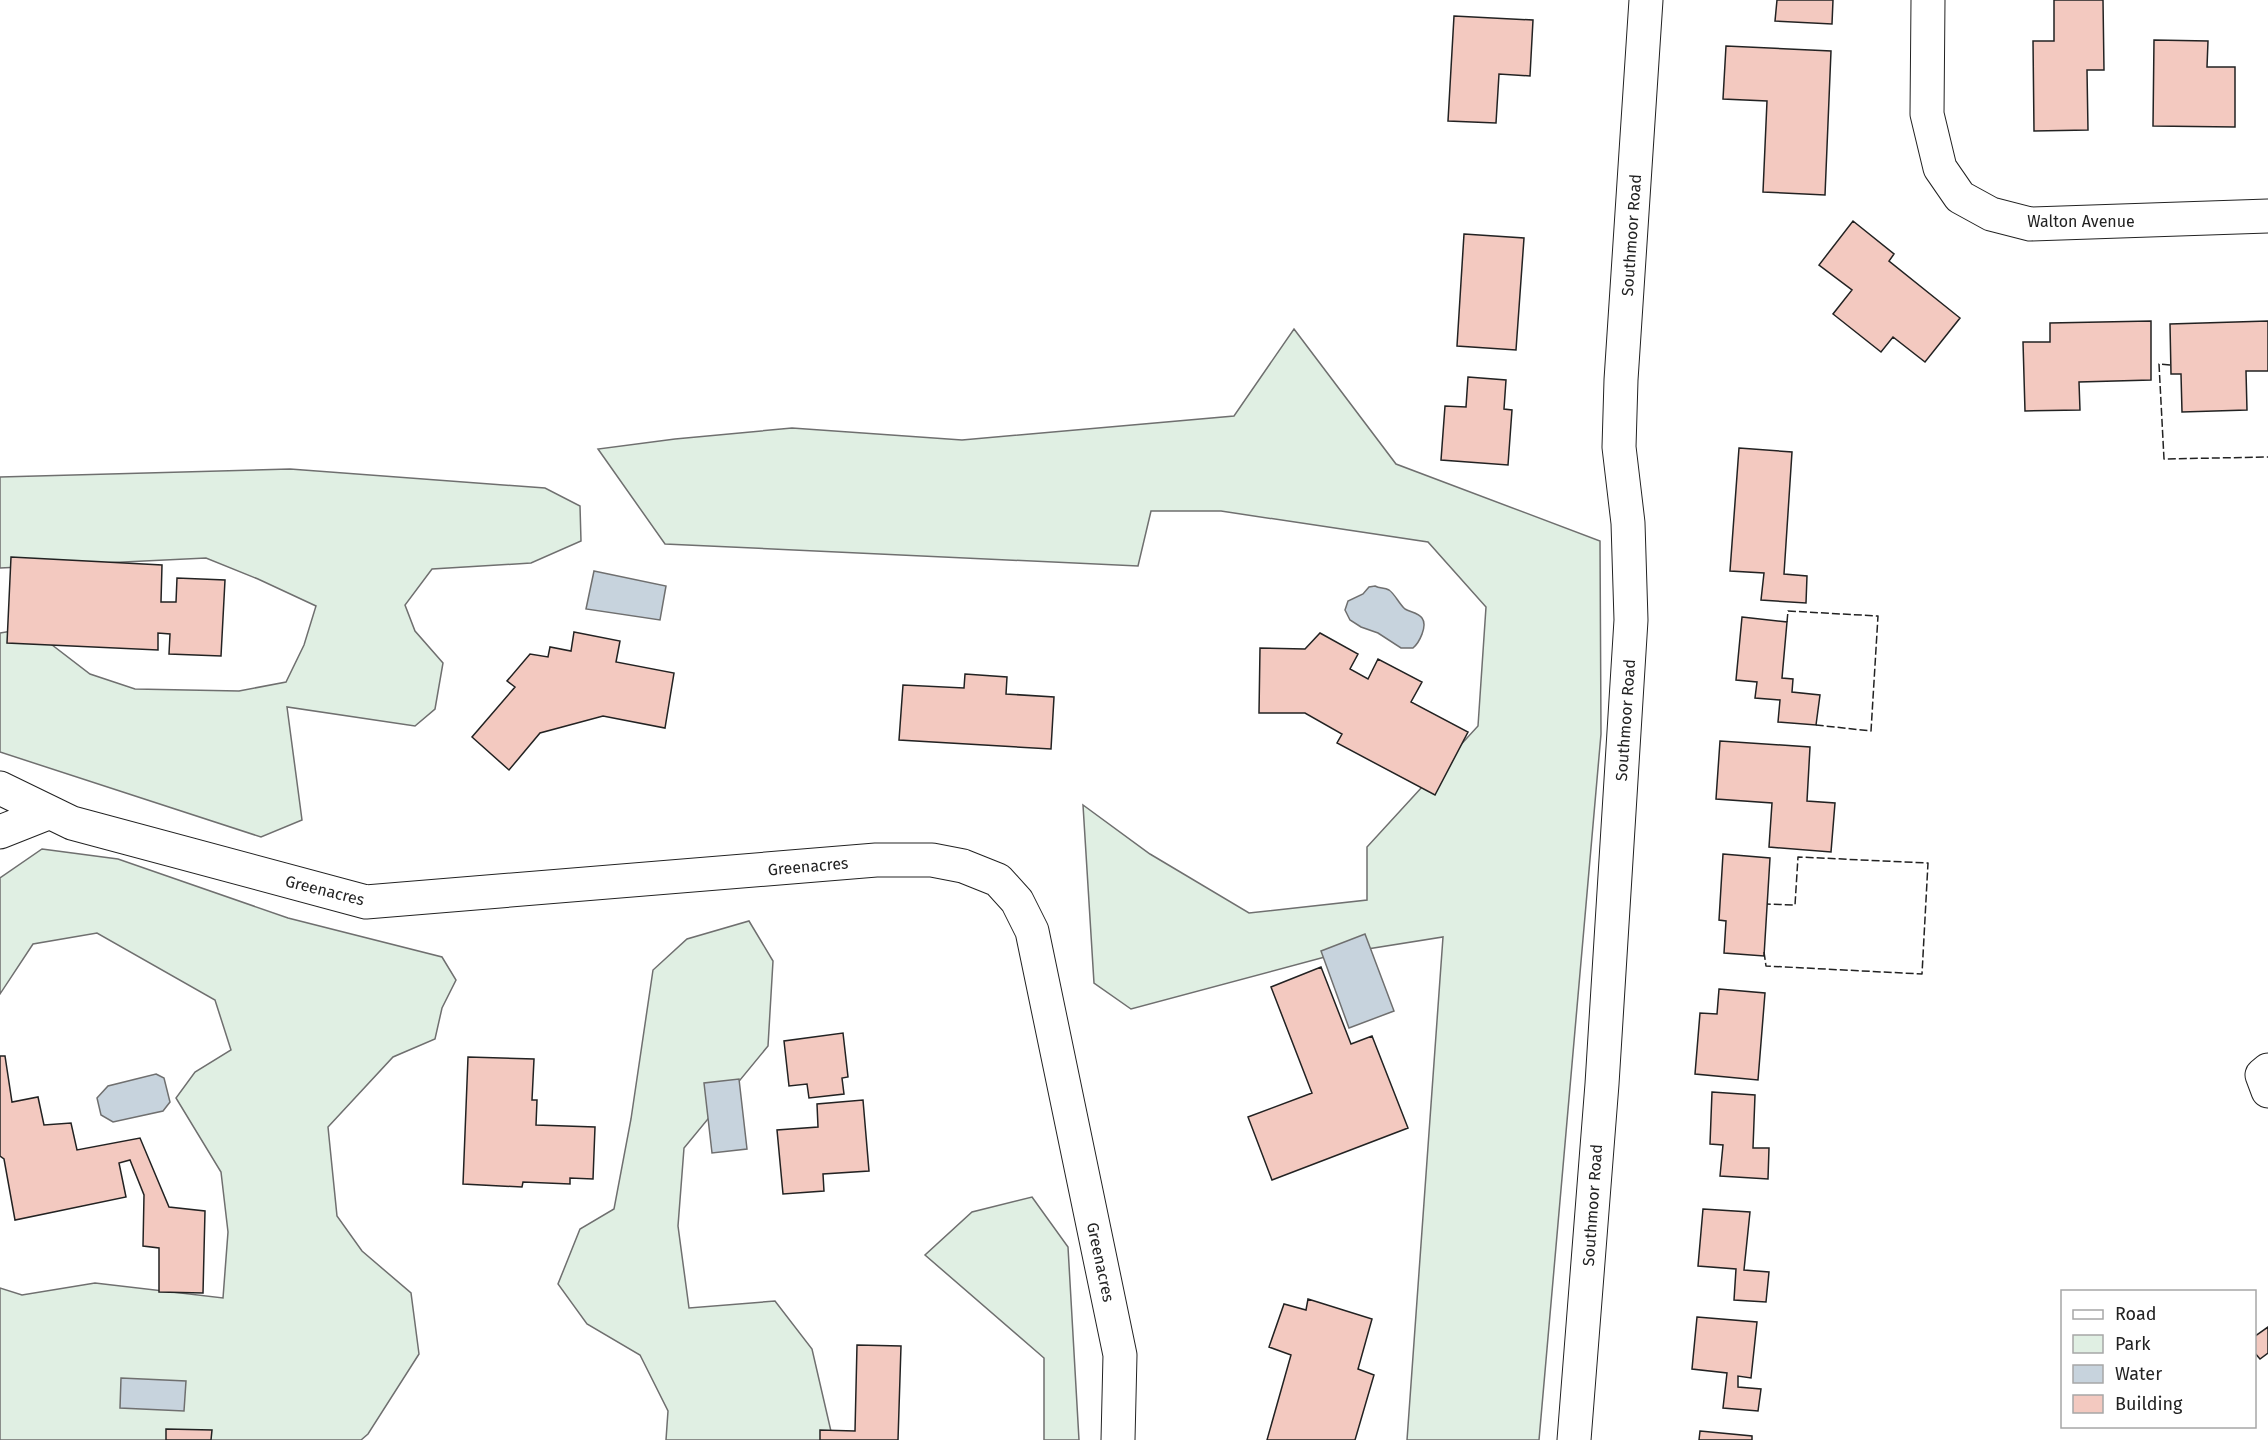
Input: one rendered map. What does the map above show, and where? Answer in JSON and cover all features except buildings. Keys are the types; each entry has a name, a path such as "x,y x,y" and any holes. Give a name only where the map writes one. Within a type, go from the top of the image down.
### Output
{"street":[{"name":"Southmoor Road","path":"1574,1440 1602,1084 1631,620 1628,523 1619,447 1621,380 1646,0"},
{"name":"Walton Avenue","path":"1928,0 1927,114 1940,168 1960,197 1991,214 2030,224 2268,216"},
{"name":"Greenacres","path":"0,788 72,823 366,902 876,860 932,860 963,866 998,880 1017,901 1032,931 1120,1355 1118,1440"},
{"path":"0,831 48,813"},
{"path":"2268,1070 2262,1075 2268,1091"}],"green space":[{"path":"1294,329 1396,464 1600,541 1601,734 1539,1440 1407,1440 1443,937 1336,954 1131,1009 1094,983 1083,805 1150,854 1249,913 1367,900 1367,847 1478,726 1486,607 1428,542 1221,511 1151,511 1138,566 665,544 598,449 792,428 962,440 1234,416"},
{"path":"290,469 545,488 580,506 581,541 531,563 432,569 405,605 415,631 443,663 435,709 415,726 287,707 302,820 261,837 0,752 0,633 30,628 90,674 135,689 239,691 286,682 304,645 316,606 206,558 0,568 0,477"},
{"path":"42,849 118,859 288,918 442,957 456,980 442,1008 435,1039 393,1057 328,1127 337,1216 362,1251 411,1293 419,1354 368,1434 361,1440 0,1440 0,1288 22,1295 95,1283 223,1298 228,1232 221,1172 176,1098 195,1072 231,1050 215,1000 97,933 33,944 0,994 0,878"},
{"path":"749,921 773,961 768,1046 684,1148 678,1226 689,1308 775,1301 812,1349 833,1440 666,1440 668,1411 640,1355 587,1324 558,1284 580,1229 614,1209 631,1119 653,970 687,939"},
{"path":"1032,1197 1068,1247 1079,1440 1044,1440 1044,1358 925,1255 972,1212"}],"water":[{"path":"594,571 666,586 660,620 586,609"},
{"path":"1375,586 1389,590 1405,609 1421,616 1424,621 1423,630 1413,648 1401,648 1378,633 1350,620 1345,610 1348,601 1363,594 1369,587"},
{"path":"1365,934 1394,1011 1349,1028 1321,951"},
{"path":"156,1074 164,1078 170,1102 163,1111 113,1122 101,1115 97,1098 108,1086"},
{"path":"739,1079 747,1149 712,1153 704,1083"},
{"path":"121,1378 186,1381 184,1411 120,1408"}],"fence":[{"path":"2170,365 2159,364 2164,459 2268,457"},
{"path":"1787,622 1788,611 1878,616 1871,731 1816,725"},
{"path":"1764,952 1766,966 1922,974 1928,863 1798,857 1795,905 1767,904"}]}
